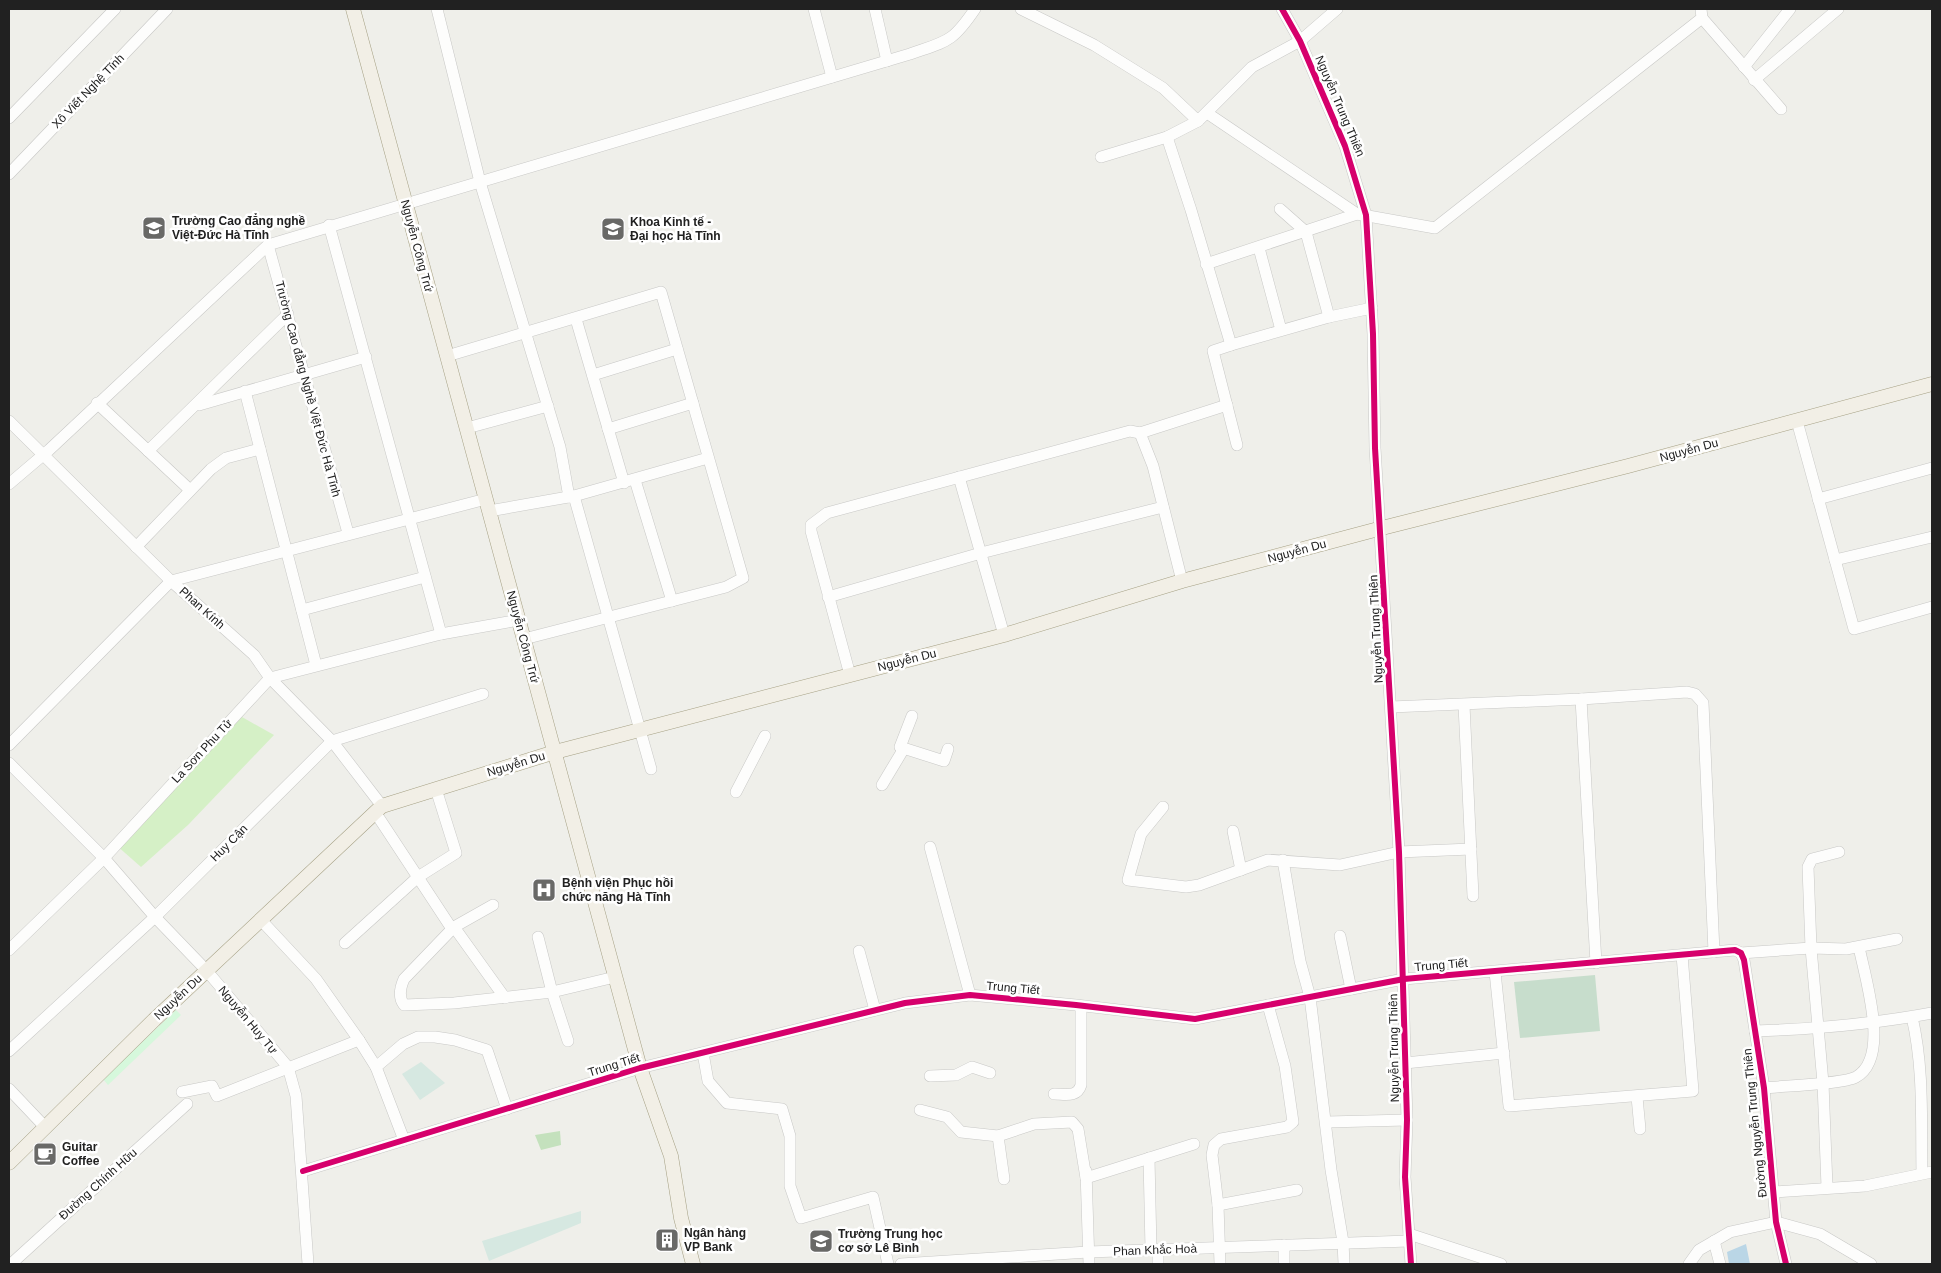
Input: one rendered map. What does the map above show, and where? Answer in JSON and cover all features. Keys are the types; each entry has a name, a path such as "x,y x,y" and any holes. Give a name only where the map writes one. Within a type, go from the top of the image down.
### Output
{"main road":[{"name":"Nguyễn Công Trứ","path":"353,9 640,1068 671,1156 680,1218 693,1264"},
{"name":"Nguyễn Du","path":"9,1163 260,918 378,809 555,752 1004,635 1182,582 1382,528 1628,466 1932,384"}],"street":[{"path":"9,118 115,9"},
{"name":"Xô Viết Nghệ Tĩnh","path":"9,174 167,9"},
{"path":"438,9 480,182 548,406 571,496 652,769"},
{"path":"814,9 832,77"},
{"path":"875,9 887,61"},
{"path":"9,484 43,455 268,245 329,225 406,204 887,61 947,41 955,36 975,9"},
{"path":"1021,9 1094,45 1163,88 1202,117 1361,214 1436,228 1702,13 1754,80 1781,109"},
{"name":"Nguyễn Trung Thiên","path":"1282,9 1300,41 1350,158 1361,214 1372,308 1375,448 1382,528 1399,852 1407,1120 1405,1177 1411,1264"},
{"path":"1101,157 1167,138 1202,117 1252,67 1300,41 1337,9"},
{"path":"1744,67 1790,9"},
{"path":"1754,80 1838,9"},
{"path":"1167,138 1192,210 1206,264 1231,345"},
{"path":"1280,209 1306,232 1329,318"},
{"path":"1206,264 1361,214"},
{"path":"329,225 441,634"},
{"name":"Trường Cao đẳng Nghề Việt Đức Hà Tĩnh","path":"268,245 348,533"},
{"path":"1259,248 1281,330"},
{"path":"447,356 576,319 661,292 744,578 726,587 524,639"},
{"path":"1237,445 1213,351 1281,330 1372,308"},
{"path":"148,451 288,314"},
{"path":"576,319 608,429 629,481 672,601"},
{"path":"593,376 677,349"},
{"path":"196,406 366,357"},
{"path":"245,391 316,664"},
{"path":"97,403 190,490"},
{"path":"608,429 692,403"},
{"path":"850,675 828,597 811,525 831,511 1130,432 1140,433 1226,405"},
{"path":"467,428 548,406"},
{"name":"Phan Kính","path":"9,421 171,581 254,655 270,678 332,741 378,809 418,877 505,998"},
{"path":"1796,421 1854,629 1932,607"},
{"path":"1140,433 1150,459 1182,582"},
{"path":"136,546 211,469 226,458 260,449"},
{"path":"9,745 171,581 410,518 487,505 571,496 708,458"},
{"path":"1818,499 1932,468"},
{"path":"959,477 1004,635"},
{"path":"828,597 981,553 1163,507"},
{"path":"1835,560 1932,537"},
{"path":"302,610 425,577"},
{"path":"270,678 316,664 441,634 519,620"},
{"name":"La Sơn Phu Tử","path":"9,950 104,858 270,678"},
{"path":"1391,707 1464,705 1687,692 1695,694 1702,701 1714,952"},
{"name":"Huy Cận","path":"9,1051 155,917 332,741 484,694"},
{"path":"1581,699 1596,963"},
{"path":"1464,705 1473,896"},
{"path":"912,716 900,747 904,750 944,761 948,749"},
{"path":"736,792 765,736"},
{"path":"882,784 904,750"},
{"name":"Nguyễn Huy Tự","path":"9,763 104,858 155,917 207,970 288,1067 296,1096 303,1171 308,1264"},
{"path":"346,943 418,877 456,853 436,789"},
{"path":"1163,807 1141,834 1128,880 1186,886 1198,885 1268,860 1340,865 1399,852 1471,849"},
{"path":"1233,831 1241,870"},
{"path":"930,848 970,996"},
{"path":"1827,1187 1823,1083 1811,948 1809,862 1839,852"},
{"path":"1283,860 1300,961 1310,997 1327,1122 1331,1170 1343,1242 1344,1264"},
{"path":"493,905 453,928 404,979 400,989 402,1003 412,1006 505,998 552,992 615,977"},
{"path":"260,918 316,979 359,1040 376,1067 404,1140"},
{"path":"1340,936 1351,989"},
{"path":"538,937 552,992 568,1041"},
{"name":"Trung Tiết","path":"303,1171 640,1068 905,1003 970,996 1195,1019 1404,979 1714,952 1811,948 1846,950 1897,938"},
{"path":"1764,1088 1855,1078 1870,1063 1874,1045 1873,1024 1859,947"},
{"path":"859,951 875,1010"},
{"name":"Đường Nguyễn Trung Thiên","path":"1740,952 1764,1088 1776,1222 1786,1264"},
{"path":"1494,972 1509,1106 1637,1097 1693,1091 1682,955"},
{"path":"1220,1264 1218,1204 1212,1155 1215,1143 1230,1137 1287,1127 1293,1122 1284,1066 1268,1005"},
{"path":"1054,1094 1075,1094 1079,1092 1082,1085 1082,1006"},
{"path":"1755,1031 1819,1029 1873,1024 1932,1013"},
{"path":"1774,1192 1827,1187 1865,1186 1927,1173 1916,1035 1912,1017"},
{"path":"376,1067 403,1044 418,1037 455,1040 483,1048 487,1050 491,1057 507,1109"},
{"path":"182,1092 212,1086 217,1096 359,1040"},
{"path":"1405,1063 1504,1053"},
{"path":"703,1054 708,1081 727,1103 782,1109 790,1136 790,1186 801,1218 873,1197 888,1264"},
{"path":"930,1076 956,1075 972,1067 990,1073"},
{"path":"9,1089 46,1128"},
{"path":"1637,1097 1640,1129"},
{"name":"Đường Chính Hữu","path":"11,1264 187,1104"},
{"path":"920,1110 947,1117 961,1132 998,1136 1034,1124 1072,1122 1078,1129 1086,1178"},
{"path":"1327,1122 1407,1120"},
{"path":"998,1136 1004,1179"},
{"path":"1086,1178 1194,1144"},
{"path":"1085,1154 1088,1258"},
{"path":"1149,1158 1154,1250 1158,1264"},
{"path":"1218,1204 1297,1190"},
{"path":"1689,1264 1699,1250 1730,1232 1776,1222 1820,1234 1872,1264"},
{"name":"Phan Khắc Hoà","path":"901,1264 1088,1258 1154,1250 1409,1238 1501,1264"},
{"path":"1714,1241 1720,1264"},
{"path":"1284,1244 1284,1264"}],"green space":[{"path":"242,717 274,735 188,825 141,867 116,845"},
{"path":"1595,975 1600,1031 1520,1038 1514,982"},
{"path":"176,1010 181,1015 108,1085 103,1079"},
{"path":"560,1131 561,1145 541,1150 535,1135"}],"shaded area":[{"path":"421,1062 445,1083 420,1100 402,1074"},
{"path":"581,1211 581,1223 489,1261 482,1241"}],"water":[{"path":"1746,1244 1750,1264 1729,1264 1727,1252"}],"cycle path":[{"path":"1282,9 1300,41 1345,146 1366,215 1373,334 1375,448 1399,852 1407,1120 1405,1177 1411,1264"},
{"path":"303,1171 640,1068 905,1003 970,995 1195,1019 1404,979 1735,950 1741,953 1744,960 1764,1088 1776,1222 1786,1264"}],"place":[{"name":"Trường Cao đẳng nghề Việt-Đức Hà Tĩnh","path":"154,228"},
{"name":"Khoa Kinh tế - Đại học Hà Tĩnh","path":"613,229"},
{"name":"Bệnh viện Phục hồi chức năng Hà Tĩnh","path":"544,890"},
{"name":"Guitar Coffee","path":"45,1154"},
{"name":"Ngân hàng VP Bank","path":"667,1240"},
{"name":"Trường Trung học cơ sở Lê Bình","path":"821,1241"}]}
